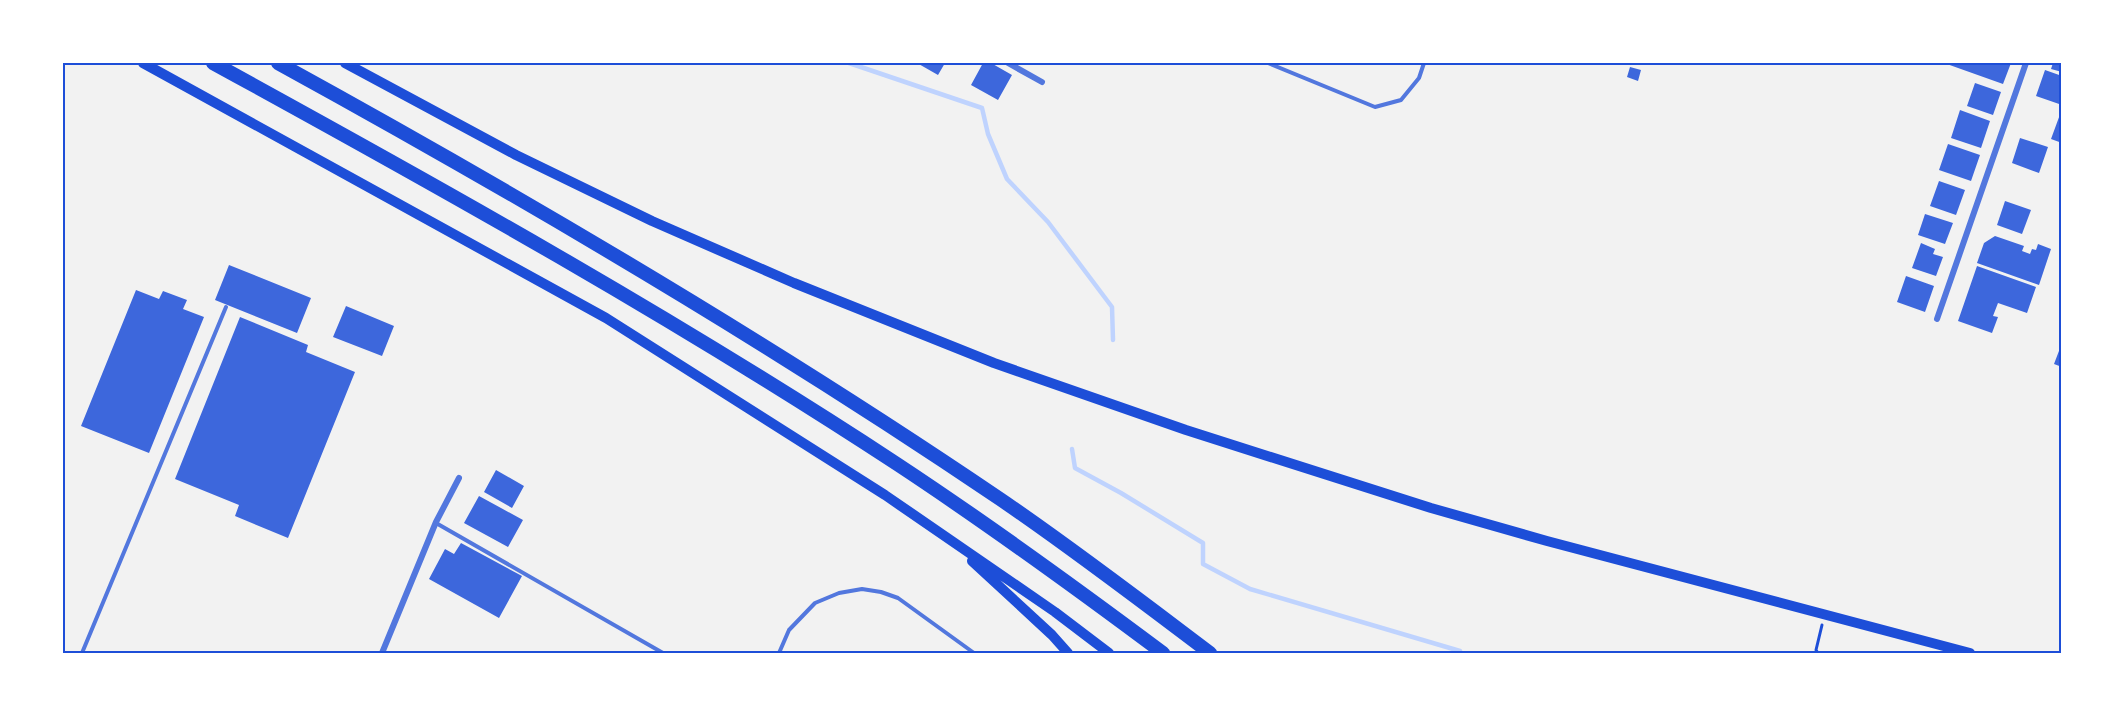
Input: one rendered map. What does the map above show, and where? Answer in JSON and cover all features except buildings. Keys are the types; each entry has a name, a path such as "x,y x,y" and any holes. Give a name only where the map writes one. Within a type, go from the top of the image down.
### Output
{"highway":[{"path":"213,63 519,232 700,339 984,522 1163,653"},
{"path":"278,63 625,260 800,368 1001,500 1088,561 1210,653"}],"main road":[{"path":"142,63 606,318 938,530 1109,653"},
{"path":"345,63 516,155 651,221 826,296 994,363 1186,430 1431,508 1970,653"},
{"path":"938,530 1052,634 1068,653"}],"street":[{"path":"1008,63 1042,82"},
{"path":"1937,320 2026,63"},
{"path":"382,653 436,522 459,478"}],"lane":[{"path":"1268,63 1375,107 1401,100 1419,78 1424,63"},
{"path":"82,653 226,307"},
{"path":"436,522 663,653"},
{"path":"779,653 789,630 815,603 839,592 862,589 898,598 974,653"}],"path":[{"path":"1818,653 1816,650 1824,615"}],"waterway":[{"path":"849,63 982,108 988,134 1007,179 1048,222 1112,307 1113,340"},
{"path":"1072,449 1075,468 1203,543 1203,564 1250,589 1460,651 1459,653"}]}
